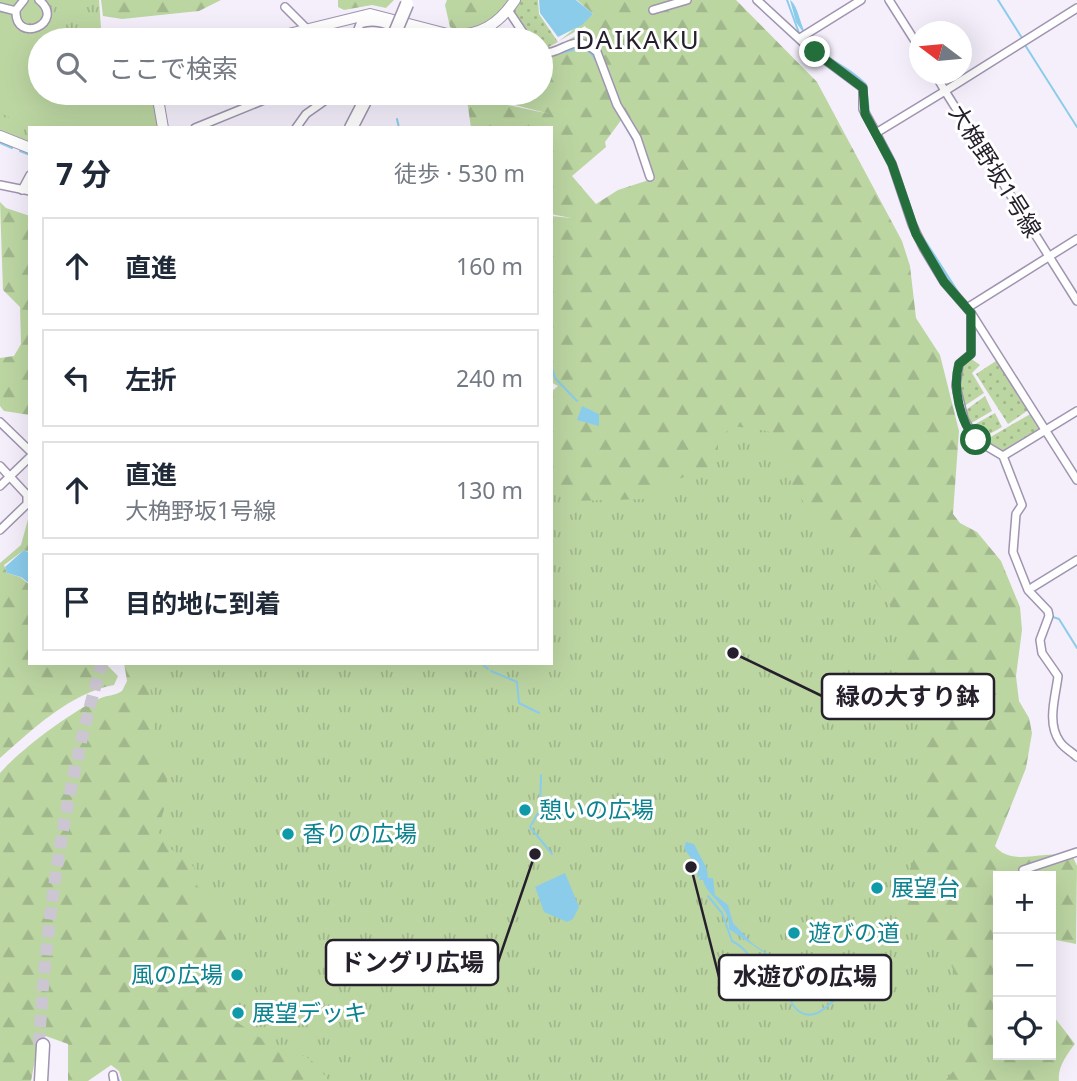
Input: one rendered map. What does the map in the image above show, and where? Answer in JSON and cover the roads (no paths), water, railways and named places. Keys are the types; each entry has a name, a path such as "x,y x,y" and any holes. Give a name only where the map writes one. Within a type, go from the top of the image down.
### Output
{"highway":[{"path":"399,28 409,2"},
{"path":"355,126 365,105"},
{"path":"40,1081 41,1045"}],"street":[{"path":"22,0 16,11 16,20 23,28 39,28 47,15 45,5 39,0"},
{"path":"486,28 500,20 515,0"},
{"path":"653,10 687,0"},
{"path":"757,0 763,9 782,20 836,70 863,88 863,109 892,164 916,234 944,282 987,337 1077,481"},
{"path":"800,38 860,0"},
{"path":"889,0 909,33"},
{"path":"0,7 16,11"},
{"path":"285,7 306,28"},
{"path":"941,84 945,91 1077,8"},
{"path":"508,10 520,28"},
{"path":"311,28 370,14 417,28"},
{"path":"358,28 360,24 371,20 397,28"},
{"path":"553,52 575,42 590,46 597,52 617,105 637,138 650,177"},
{"name":"大桷野坂1号線","path":"876,133 945,91 1077,301"},
{"path":"159,105 163,126"},
{"path":"200,126 252,105"},
{"path":"297,126 306,114 319,105"},
{"path":"0,135 28,147"},
{"path":"0,186 26,191"},
{"path":"969,311 1077,239"},
{"path":"969,311 971,354 961,361 956,386 964,419 976,440 1003,456 1023,508 1016,514 1013,552 1028,590 1049,616 1040,637 1042,653 1058,676 1052,705 1056,731 1060,742 1077,757"},
{"path":"972,346 987,337"},
{"path":"1003,456 1077,411"},
{"path":"0,422 28,449"},
{"path":"0,486 28,459"},
{"path":"0,466 27,495 27,504 0,530"},
{"path":"1033,587 1077,560"},
{"path":"1023,870 1077,852"}],"water":[{"path":"539,0 576,0 593,14 582,25 558,37 540,13"},
{"path":"790,0 796,7 809,39 867,84 870,111 865,86 813,47 796,22"},
{"path":"871,114 894,157 915,217 893,159"},
{"path":"921,233 965,301 939,268"},
{"path":"582,406 599,414 599,426 577,420"},
{"path":"24,550 28,552 28,582 7,573 5,567"},
{"path":"686,842 694,844 707,869 708,878 713,878 715,895 728,905 733,923 752,943 774,958 781,968 800,973 812,987 822,987 817,999 808,1000 807,991 795,987 776,968 773,959 729,929 726,914 703,880 699,880 701,876 697,878 698,869 684,848"},
{"path":"565,873 579,907 573,919 567,922 544,912 535,887"}],"waterway":[{"path":"787,0 799,33"},
{"path":"998,0 1022,38"},
{"path":"561,44 580,38 596,47"},
{"path":"1025,45 1077,127"},
{"path":"553,55 581,48 591,53 598,64"},
{"path":"600,52 607,69"},
{"path":"605,82 613,105 635,143"},
{"path":"397,119 399,126"},
{"path":"0,143 12,148"},
{"path":"20,151 28,154"},
{"path":"553,371 555,378 577,401"},
{"path":"1053,617 1059,619 1077,648"},
{"path":"483,665 488,669"},
{"path":"491,671 517,682 519,703 539,713"},
{"path":"541,775 540,810 530,827 552,854"},
{"path":"708,896 722,913 732,941 759,967 788,987 793,1005 800,1012 807,1015 821,1011 846,988"},
{"path":"115,1072 119,1081"}],"tunnel":[{"path":"39,1045 59,852 78,757 101,665"}],"place":[{"name":"緑の大すり鉢","path":"733,653"},
{"name":"憩いの広場","path":"525,810"},
{"name":"香りの広場","path":"288,834"},
{"name":"ドングリ広場","path":"535,854"},
{"name":"水遊びの広場","path":"691,867"},
{"name":"展望台","path":"877,888"},
{"name":"遊びの道","path":"794,933"},
{"name":"風の広場","path":"237,975"},
{"name":"展望デッキ","path":"238,1013"}],"district":[{"name":"DAIKAKU","path":"638,40"}]}
